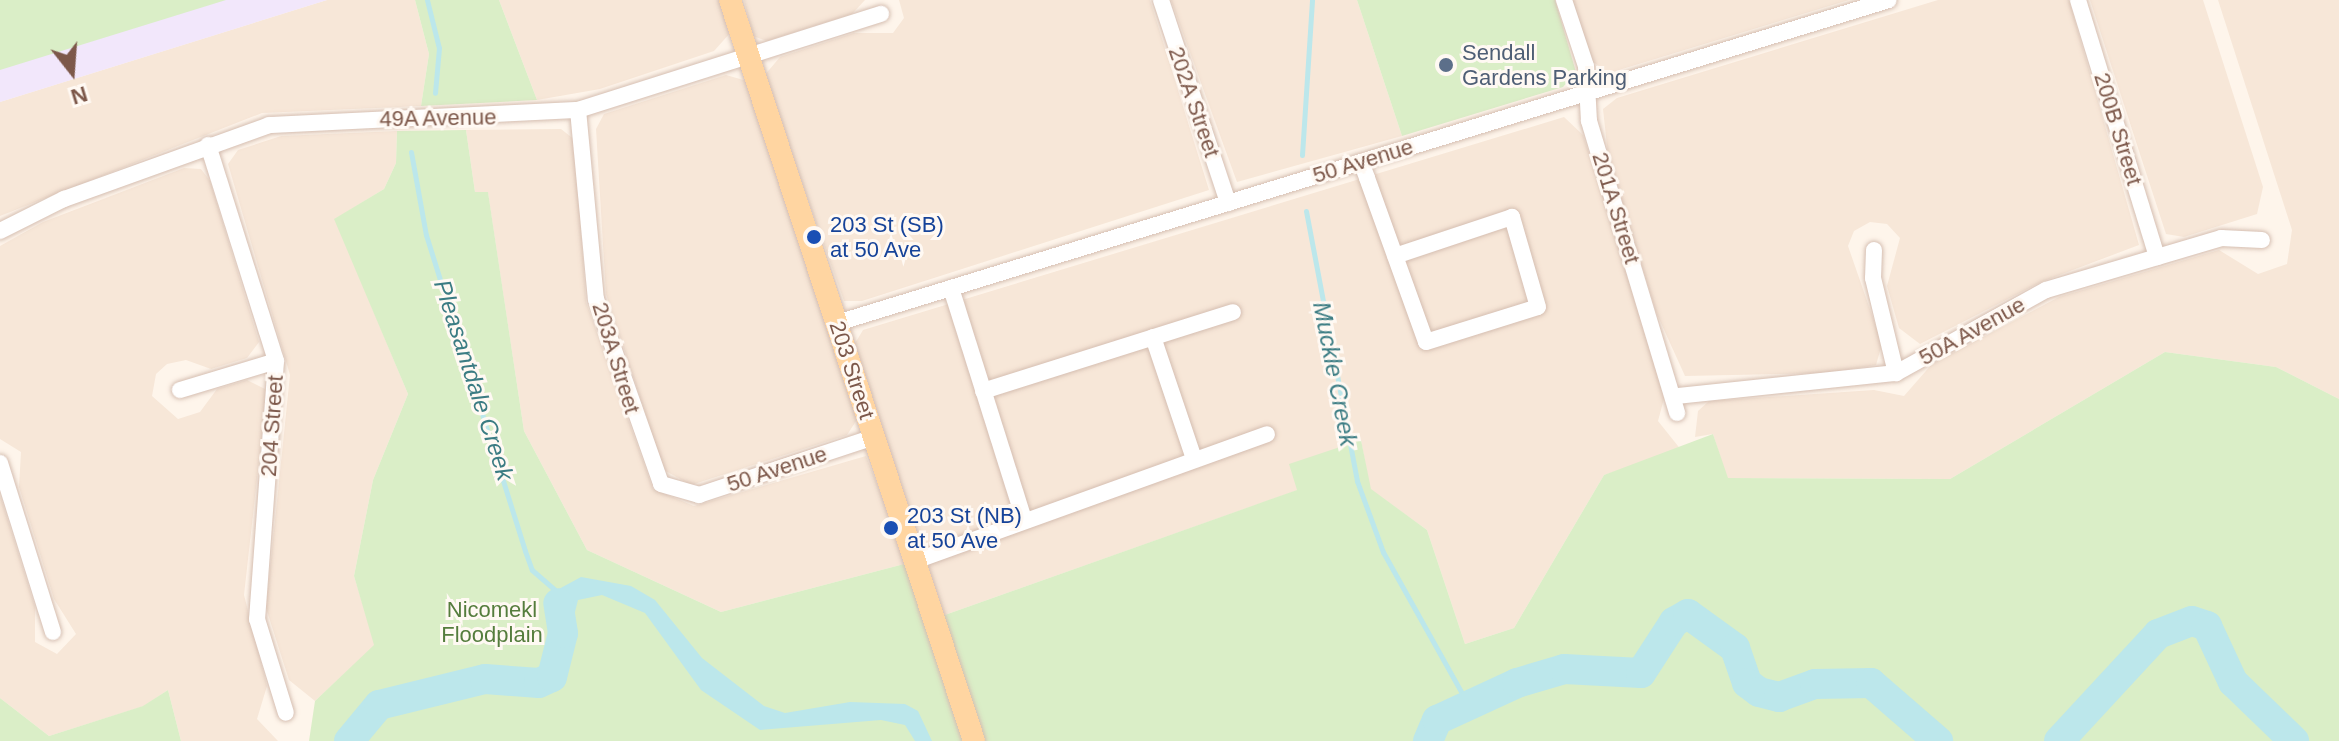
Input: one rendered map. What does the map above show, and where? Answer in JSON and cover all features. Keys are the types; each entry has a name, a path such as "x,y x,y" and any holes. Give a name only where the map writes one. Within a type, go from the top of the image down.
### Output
{"main road":[{"name":"203 Street","path":"730,0 974,741"}],"street":[{"name":"202A Street","path":"1161,0 1228,203"},
{"name":"201A Street","path":"1564,0 1587,93 1589,121 1677,404"},
{"name":"50 Avenue","path":"837,323 1889,0"},
{"name":"200B Street","path":"2078,0 2157,257"},
{"name":"49A Avenue","path":"0,231 208,145 297,121 578,110 881,14"},
{"name":"203A Street","path":"578,110 596,299 650,465 679,494"},
{"name":"204 Street","path":"208,145 276,361 257,619 286,713"},
{"path":"1361,162 1426,342 1538,307 1512,217 1395,256"},
{"name":"50A Avenue","path":"1677,404 1896,373 2046,290 2234,236 2262,240"},
{"path":"1874,250 1873,278 1896,373"},
{"path":"951,288 1023,517"},
{"path":"983,391 1233,312"},
{"path":"1153,337 1193,456"},
{"path":"180,390 276,361"},
{"path":"915,561 1023,517 1193,456 1267,434"},
{"name":"50 Avenue","path":"679,494 699,495 874,437"},
{"path":"0,462 53,632"}],"shaded area":[{"path":"0,0 327,0 0,102"},
{"path":"327,0 415,0 429,54 421,106 262,113 0,216 0,102"},
{"path":"499,0 722,0 731,32 714,51 600,89 537,100"},
{"path":"744,0 865,0 852,14 767,41 753,36"},
{"path":"899,0 1150,0 1209,190 862,301 844,301 764,76 780,57 854,33 893,33 904,18"},
{"path":"1171,0 1357,0 1402,136 1237,182"},
{"path":"1572,0 1849,0 1609,73 1593,62"},
{"path":"1938,0 2069,0 2139,245 2041,282 1920,344 1899,328 1887,286 1900,238 1887,224 1870,222 1854,231 1848,246 1882,344 1876,365 1827,373 1685,376 1656,312 1608,155 1603,109 1617,98"},
{"path":"2090,0 2203,0 2263,187 2257,214 2184,237 2166,234"},
{"path":"2218,0 2339,0 2339,399 2276,367 2165,352 1950,479 1727,478 1713,434 1695,437 1698,411 1709,401 1874,390 1904,396 1932,364 2059,297 2219,250 2258,274 2287,264 2292,230"},
{"path":"726,75 747,81 858,418 847,435 691,485 664,470 606,294 596,129 604,114"},
{"path":"1564,117 1583,135 1666,391 1658,421 1682,451 1604,475 1514,628 1465,644 1427,530 1370,489 1361,440 1339,448 1298,490 942,616 854,345 863,330"},
{"path":"561,129 575,140 586,302 653,489 694,506 866,456 908,563 721,612 587,550 524,431 488,193 475,192 466,130"},
{"path":"397,131 396,163 384,189 335,219 408,394 373,480 354,576 375,645 315,701 289,680 266,608 290,375 228,164 238,150 281,136"},
{"path":"184,168 201,169 210,181 259,342 247,358 211,369 186,360 167,364 156,374 152,396 178,419 200,412 217,389 247,380 267,390 244,595 267,686 257,719 278,741 181,741 168,690 144,706 49,736 0,698 0,495 35,607 35,642 57,654 76,634 54,599 19,487 21,452 0,439 0,246 43,222"}],"green space":[{"path":"0,0 226,0 0,70"},
{"path":"415,0 499,0 537,100 421,106 429,54"},
{"path":"1357,0 1555,0 1576,72 1563,87 1402,136"},
{"name":"Nicomekl Floodplain","path":"466,130 475,192 488,192 524,431 587,550 721,612 908,563 965,741 309,741 315,701 374,645 354,576 373,480 408,394 334,219 384,189 396,163 397,131"},
{"path":"2165,352 2276,367 2339,399 2339,741 982,741 942,616 1297,490 1289,464 1361,440 1371,489 1427,530 1465,644 1514,628 1604,475 1713,434 1728,478 1950,479"},
{"path":"168,690 181,741 0,741 0,698 49,736 143,706"}],"water":[{"path":"581,577 631,586 655,600 702,658 764,706 785,713 850,702 905,704 918,711 932,741 915,741 905,725 881,720 760,730 701,690 645,613 602,595 578,600 569,636 563,644 550,641 557,590"}],"waterway":[{"name":"Pleasantdale Creek","path":"427,0 439,48 435,93"},
{"name":"Muckle Creek","path":"1302,155 1312,0"},
{"name":"Pleasantdale Creek","path":"411,152 426,235 525,551 532,570 561,595"},
{"name":"Muckle Creek","path":"1306,211 1357,481 1383,552 1467,702"},
{"path":"349,741 379,705 485,679 539,683 552,677 563,633 558,603"},
{"path":"1428,741 1437,720 1517,683 1564,669 1641,673 1674,622 1688,614 1735,648 1747,683 1759,692 1779,697 1815,684 1871,683 1938,741"},
{"path":"2059,741 2158,634 2192,621 2207,626 2233,682 2294,741"}],"place":[{"name":"Sendall Gardens Parking","path":"1446,65"},
{"name":"203 St (SB) at 50 Ave","path":"814,237"},
{"name":"203 St (NB) at 50 Ave","path":"891,528"}]}
